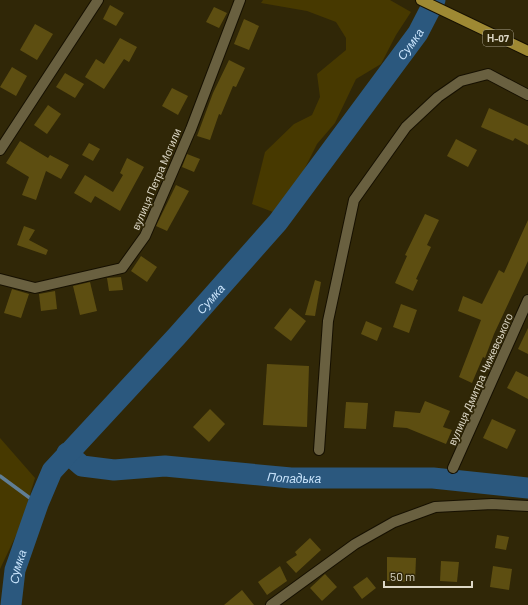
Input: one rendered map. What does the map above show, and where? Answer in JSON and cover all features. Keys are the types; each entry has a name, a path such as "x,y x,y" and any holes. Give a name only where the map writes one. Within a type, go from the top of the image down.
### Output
{"main road":[{"name":"Н-07","path":"421,0 528,51"}],"street":[{"path":"0,150 98,0"},
{"name":"вулиця Петра Могили","path":"0,279 35,288 122,268 145,236 191,129 240,0"},
{"path":"319,450 328,322 354,200 406,127 438,97 461,81 488,74 528,95"},
{"name":"вулиця Дмитра Чижевського","path":"453,468 528,300"},
{"path":"271,605 355,544 394,522 435,507 492,504 528,506"}],"shaded area":[{"path":"263,0 390,0 411,12 396,35 381,64 356,79 335,123 317,144 303,172 273,212 252,204 265,152 294,124 312,115 320,97 317,74 346,50 346,38 336,22 307,11 261,3"},
{"path":"0,438 35,478 20,527 0,569"}],"building":[{"path":"110,5 124,13 116,26 103,19"},
{"path":"214,7 227,13 219,28 206,22"},
{"path":"244,19 259,26 249,50 234,44"},
{"path":"35,24 53,34 37,60 20,50"},
{"path":"120,38 137,47 129,62 124,59 104,89 85,77 96,59 104,64"},
{"path":"229,60 245,68 236,87 233,86 221,115 219,114 210,140 197,136 213,93"},
{"path":"12,67 27,76 16,96 0,87"},
{"path":"65,73 84,84 75,98 56,87"},
{"path":"172,88 188,96 178,115 162,106"},
{"path":"48,105 61,114 47,134 34,125"},
{"path":"489,108 528,126 528,145 515,138 513,141 481,127"},
{"path":"456,139 477,150 468,167 447,156"},
{"path":"20,141 48,158 50,155 69,165 61,179 46,171 36,200 22,195 29,177 6,163"},
{"path":"89,143 100,149 93,161 82,155"},
{"path":"187,154 200,159 194,172 182,167"},
{"path":"127,158 144,167 120,211 95,196 91,203 74,193 85,175 113,192 123,175 120,173"},
{"path":"176,185 189,191 167,231 156,226"},
{"path":"425,214 439,220 427,245 431,247 416,279 418,280 413,291 395,283 407,256 405,255"},
{"path":"528,220 528,261 494,334 485,358 483,357 472,383 459,377 481,320 458,311 463,296 482,304 499,270 504,273"},
{"path":"24,226 35,230 29,240 48,250 46,255 17,245"},
{"path":"141,256 157,267 147,282 131,271"},
{"path":"121,277 123,290 109,291 107,278"},
{"path":"315,280 321,282 315,316 305,315"},
{"path":"90,282 97,311 80,315 73,286"},
{"path":"12,289 29,294 21,318 4,313"},
{"path":"55,291 57,309 41,311 39,294"},
{"path":"401,304 417,310 409,333 393,327"},
{"path":"290,308 306,321 291,341 274,328"},
{"path":"366,321 382,328 377,341 361,334"},
{"path":"528,328 528,354 518,349"},
{"path":"267,364 309,366 307,427 263,425"},
{"path":"516,371 528,377 528,399 507,388"},
{"path":"425,401 450,411 443,427 452,430 446,444 407,428 393,427 395,411 420,413"},
{"path":"346,402 368,403 366,429 344,428"},
{"path":"210,409 225,424 209,442 193,427"},
{"path":"492,419 516,430 507,449 483,438"},
{"path":"497,535 509,537 506,550 495,548"},
{"path":"310,538 321,550 296,573 286,562 297,555 295,552"},
{"path":"387,557 416,558 415,582 387,581"},
{"path":"441,561 459,562 457,582 440,581"},
{"path":"280,566 287,581 267,595 258,582"},
{"path":"493,566 512,569 509,590 490,587"},
{"path":"325,574 337,587 322,601 310,588"},
{"path":"367,577 376,588 362,599 353,587"},
{"path":"242,590 254,605 224,605"}],"waterway":[{"name":"Сумка","path":"11,605 15,570 38,504 52,471 177,336 278,222 418,33 435,0"},
{"name":"Попадька","path":"67,453 82,466 114,470 165,466 291,478 433,478 528,488"},
{"path":"0,476 38,504"}]}
